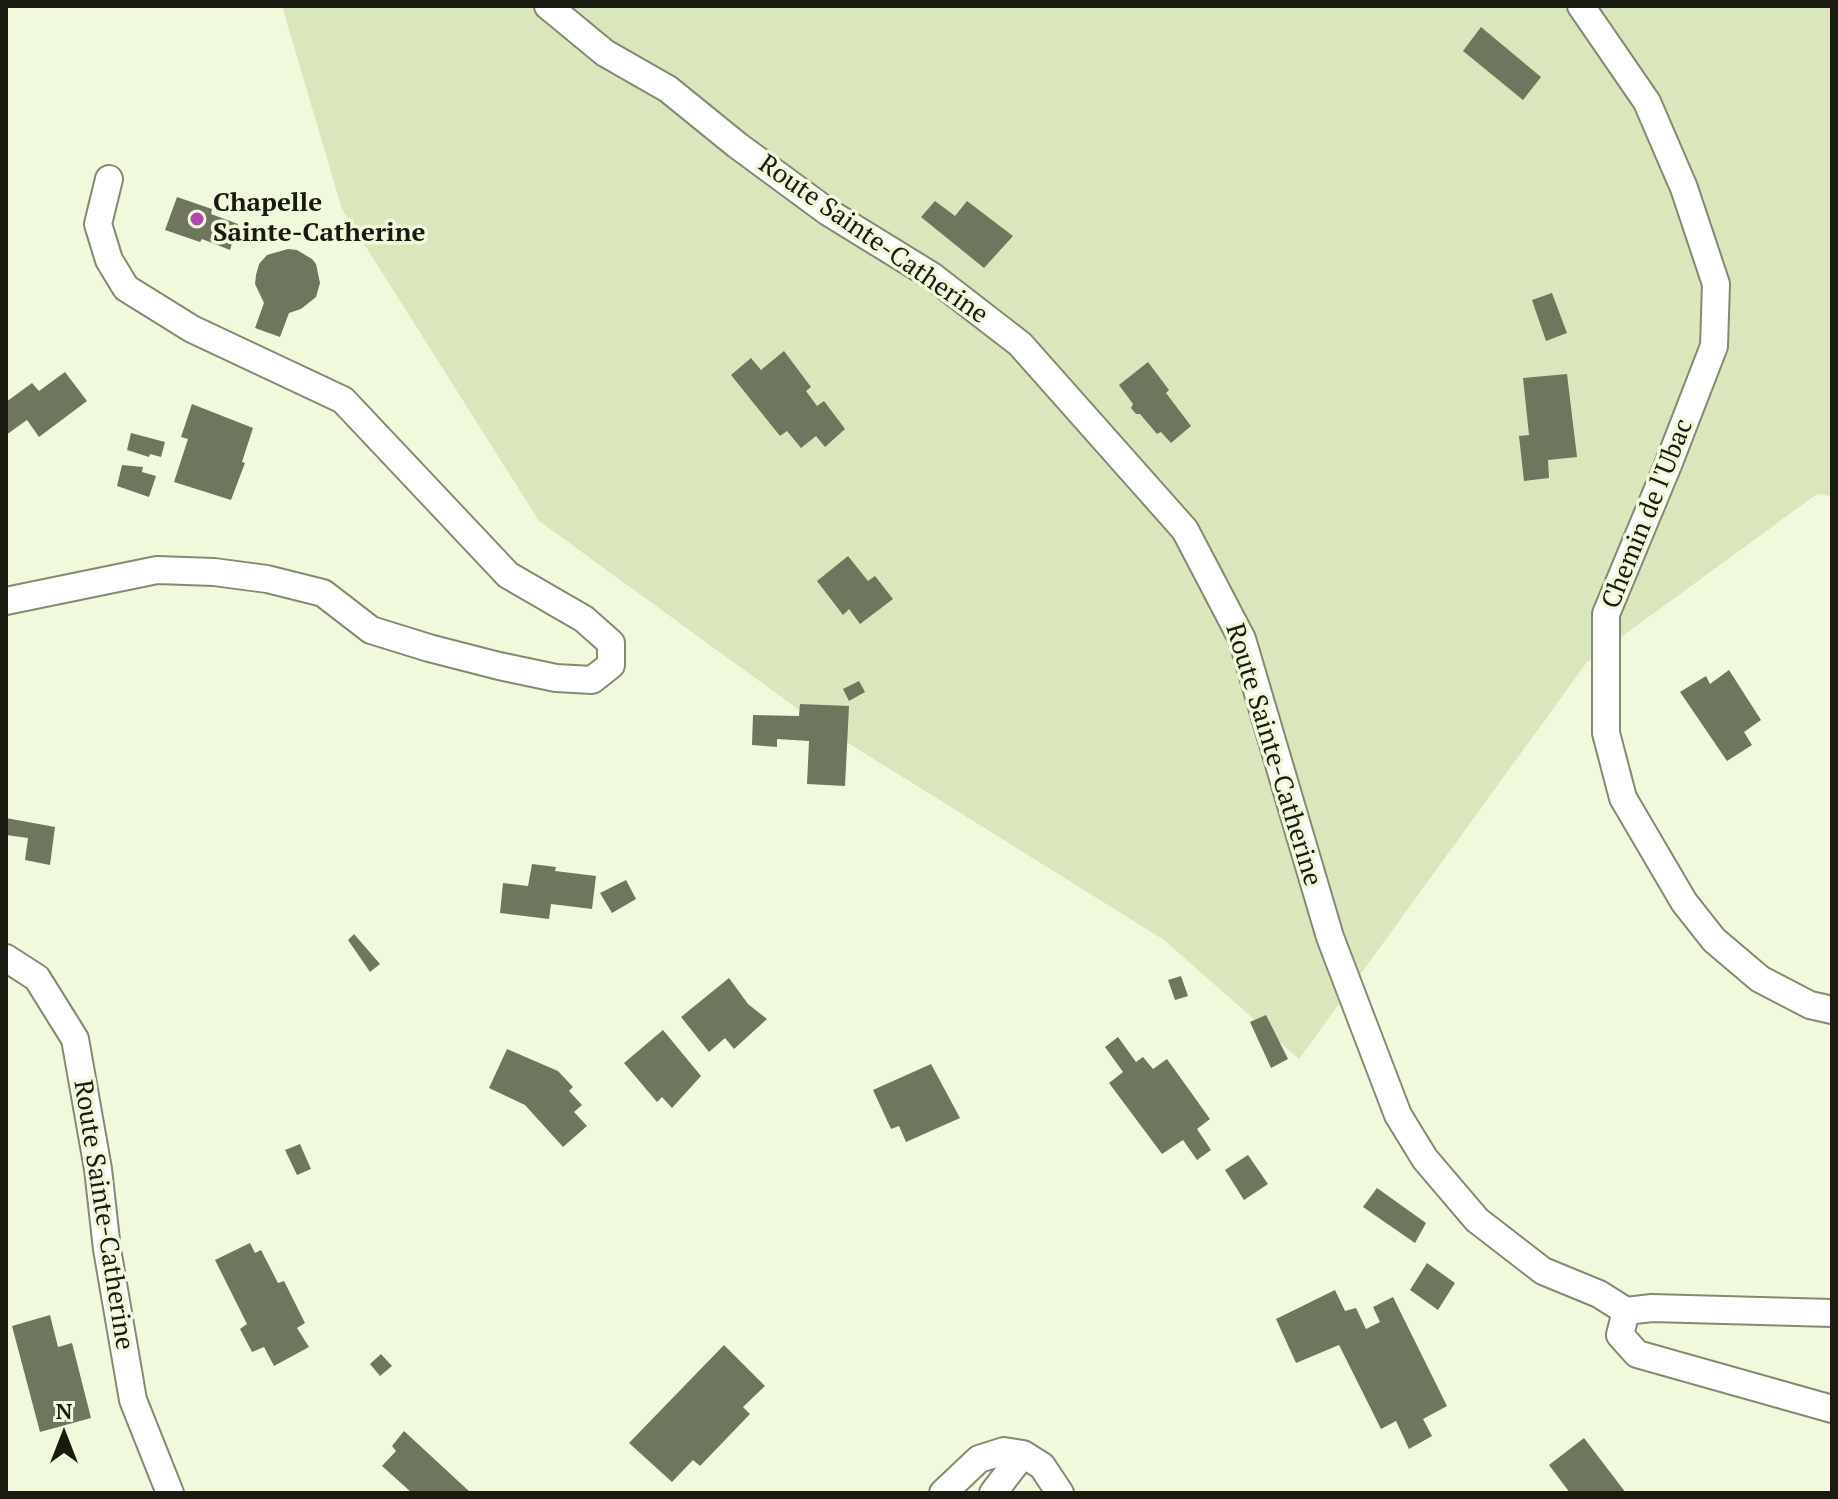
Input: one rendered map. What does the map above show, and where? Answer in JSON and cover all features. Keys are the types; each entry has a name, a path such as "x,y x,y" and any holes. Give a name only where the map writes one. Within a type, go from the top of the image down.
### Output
{"street":[{"name":"Route Sainte-Catherine","path":"548,6 605,53 668,89 828,212 932,276 1020,344 1185,530 1242,639 1330,937 1398,1115 1425,1159 1477,1220 1543,1271 1599,1294 1626,1311"},
{"name":"Chemin de l'Ubac","path":"1581,6 1647,102 1684,188 1716,284 1714,346 1606,614 1606,733 1623,798 1684,902 1714,940 1760,979 1810,1005 1832,1010"},
{"path":"6,601 157,570 214,572 267,579 323,593 371,630 499,666 556,678 592,680 611,665 611,643 584,619 508,575 343,400 192,329 126,288 109,260 98,224 109,179"},
{"name":"Route Sainte-Catherine","path":"6,958 37,978 75,1039 133,1400 170,1493"},
{"path":"1832,1313 1652,1308 1626,1311 1620,1335 1637,1354 1832,1409"},
{"path":"943,1493 979,1459 1004,1451 1032,1460 1060,1493"},
{"path":"993,1493 1032,1460"}],"green space":[{"path":"282,6 1832,6 1832,496 1817,494 1587,662 1299,1059 1164,940 824,728 539,521 342,209"}],"building":[{"path":"1481,27 1541,77 1523,100 1463,51"},
{"name":"Chapelle Sainte-Catherine","path":"177,197 212,209 211,214 238,224 230,250 165,230"},
{"path":"935,201 955,216 967,201 1013,236 984,268 921,217"},
{"path":"288,249 297,250 312,259 320,283 316,297 301,309 289,313 280,337 255,328 264,303 255,284 259,264 267,255"},
{"path":"1552,293 1567,333 1546,341 1532,300"},
{"path":"784,351 811,387 806,391 817,406 824,401 845,429 825,447 816,436 801,448 787,431 780,436 731,375 751,358 761,370"},
{"path":"1148,362 1191,426 1171,443 1161,432 1157,434 1140,414 1136,414 1131,408 1133,404 1119,385"},
{"path":"65,372 87,401 39,437 27,420 6,435 6,402 32,383 39,391"},
{"path":"1567,374 1577,457 1548,460 1549,478 1524,481 1519,436 1529,435 1523,378"},
{"path":"192,404 253,428 242,462 245,463 231,500 174,482 188,439 181,437"},
{"path":"131,433 165,442 161,457 150,454 149,457 127,450"},
{"path":"122,465 143,467 142,472 156,476 149,497 117,486"},
{"path":"848,556 868,581 875,576 893,599 860,624 849,609 843,615 817,581"},
{"path":"1729,670 1761,720 1744,732 1752,745 1727,761 1680,692 1706,676 1710,684"},
{"path":"859,681 865,692 849,701 843,689"},
{"path":"800,704 849,706 845,786 807,784 809,741 777,739 777,747 752,745 753,715 799,716"},
{"path":"6,818 55,827 50,865 25,860 28,838 6,835"},
{"path":"532,864 556,867 555,871 596,876 592,909 551,904 549,919 500,913 503,883 528,886"},
{"path":"626,880 636,899 612,913 600,893"},
{"path":"354,934 380,964 370,972 348,940"},
{"path":"1181,976 1188,996 1175,1000 1168,980"},
{"path":"729,978 748,1004 767,1019 734,1049 725,1038 709,1052 681,1017"},
{"path":"1266,1015 1288,1059 1271,1068 1250,1022"},
{"path":"663,1030 701,1076 672,1108 662,1097 657,1102 624,1063"},
{"path":"1118,1037 1136,1062 1143,1057 1153,1069 1167,1059 1210,1119 1197,1129 1211,1150 1197,1160 1183,1140 1162,1154 1109,1083 1123,1072 1105,1047"},
{"path":"507,1049 558,1071 573,1087 569,1091 582,1105 574,1112 587,1126 563,1147 525,1105 489,1088"},
{"path":"931,1064 960,1118 906,1142 899,1126 891,1129 873,1090"},
{"path":"300,1144 311,1169 297,1175 285,1150"},
{"path":"1248,1155 1268,1184 1244,1200 1225,1170"},
{"path":"1377,1188 1426,1223 1415,1243 1363,1207"},
{"path":"250,1243 255,1253 261,1250 278,1283 284,1281 305,1323 297,1328 309,1347 274,1366 264,1347 252,1352 240,1329 247,1324 215,1260"},
{"path":"1427,1263 1455,1283 1438,1310 1410,1290"},
{"path":"1335,1290 1345,1311 1356,1308 1366,1329 1380,1322 1373,1307 1393,1297 1447,1406 1423,1419 1432,1436 1409,1449 1396,1421 1381,1429 1339,1345 1296,1363 1276,1319"},
{"path":"50,1315 58,1347 72,1343 91,1418 40,1432 12,1326"},
{"path":"724,1345 765,1386 743,1407 750,1414 700,1466 693,1460 672,1482 629,1443"},
{"path":"381,1354 392,1366 380,1376 370,1364"},
{"path":"404,1431 471,1493 412,1493 382,1466 396,1451 392,1446"},
{"path":"1584,1438 1626,1493 1570,1493 1549,1465"}],"place":[{"name":"Chapelle Sainte-Catherine","path":"197,219"}]}
